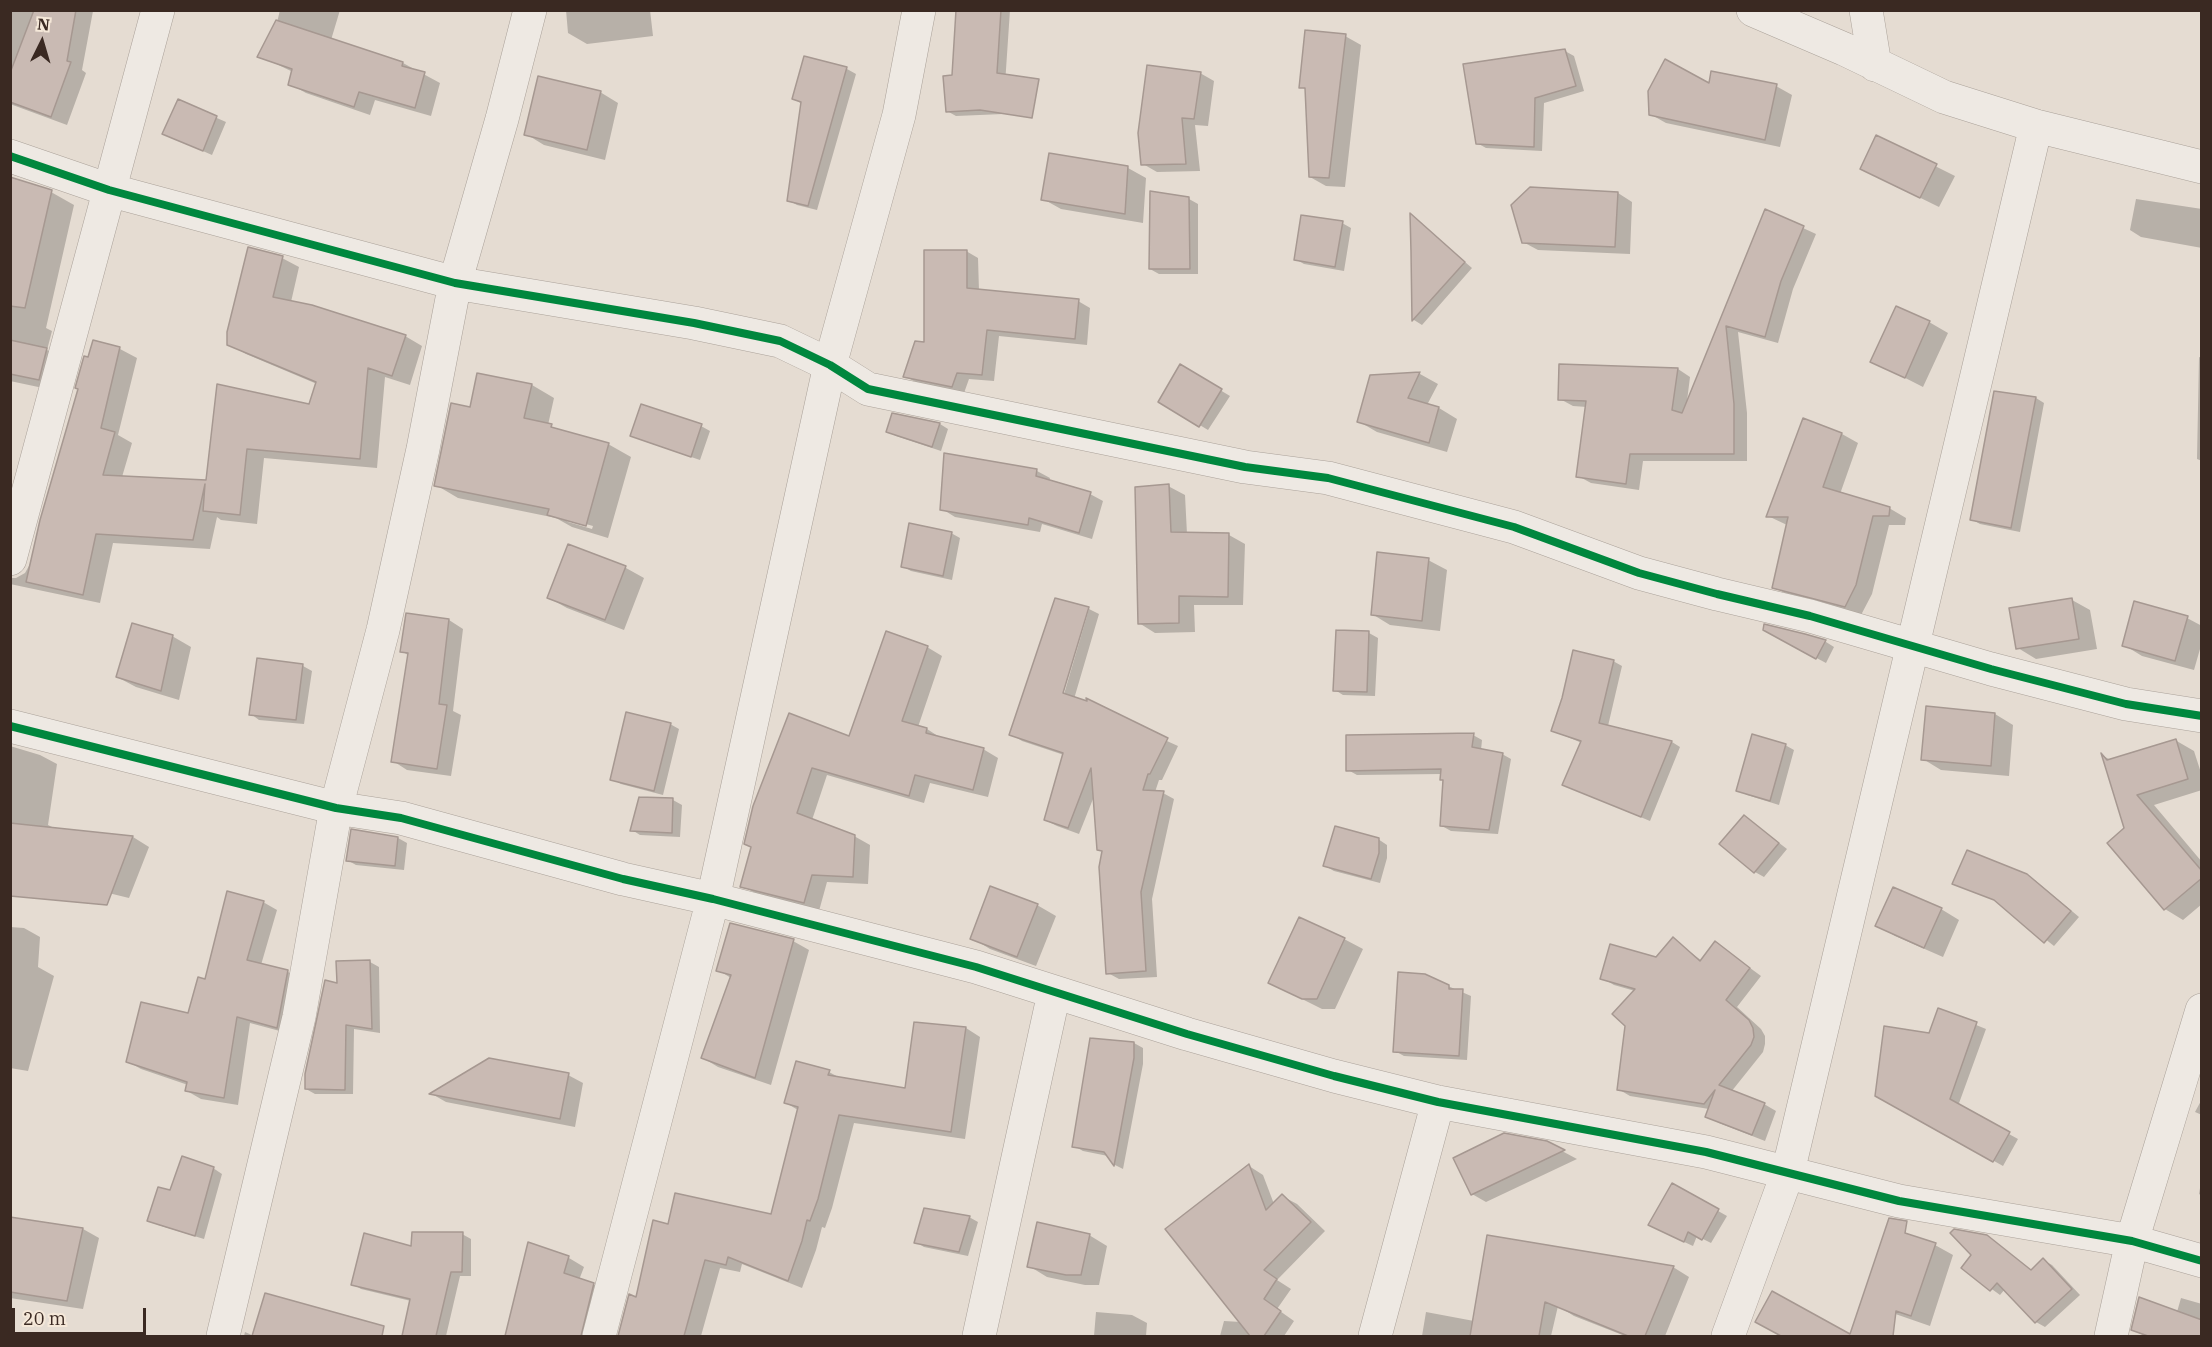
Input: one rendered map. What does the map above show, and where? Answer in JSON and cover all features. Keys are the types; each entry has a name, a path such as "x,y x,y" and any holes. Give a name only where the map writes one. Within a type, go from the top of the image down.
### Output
{"street":[{"path":"10,558 158,10"},
{"path":"223,1336 299,1017 336,808 385,619 423,449 455,282 502,119 530,10"},
{"path":"599,1336 713,899 831,365 899,115 919,10"},
{"path":"1753,10 1844,49 1944,97 2036,126 2202,167"},
{"path":"1866,10 1875,65"},
{"path":"1728,1336 1788,1172 2036,126"},
{"path":"10,156 109,190 455,282 694,323 780,341 831,365 868,389 1245,468 1328,478 1514,526 1639,573 1810,616 1912,647 2126,704 2202,716"},
{"path":"10,726 336,808 401,818 623,879 713,899 976,967 1186,1034 1334,1076 1438,1102 1706,1152 1899,1201 2132,1241 2202,1261"},
{"path":"979,1336 1054,993"},
{"path":"2111,1336 2132,1241 2202,1010"},
{"path":"1375,1336 1438,1102"}],"building":[{"path":"34,10 76,10 67,61 71,62 51,117 10,102 10,73"},
{"path":"956,10 1001,10 997,73 1039,79 1032,118 980,110 946,112 943,76 952,75"},
{"path":"276,20 403,62 402,66 425,72 415,108 359,92 354,107 288,85 292,69 257,57"},
{"path":"1305,30 1346,34 1329,178 1309,177 1305,88 1299,88"},
{"path":"1565,49 1576,86 1535,98 1534,147 1476,144 1463,64"},
{"path":"804,56 847,67 808,206 787,201 801,102 792,99"},
{"path":"1665,59 1709,83 1711,71 1777,84 1765,140 1649,115 1648,91"},
{"path":"1147,65 1201,72 1194,119 1182,118 1186,164 1141,165 1138,133"},
{"path":"538,76 601,91 587,150 524,135"},
{"path":"178,99 217,116 203,151 162,134"},
{"path":"1876,135 1937,164 1920,198 1860,169"},
{"path":"1049,153 1128,166 1125,214 1041,200"},
{"path":"10,177 52,190 25,308 10,306"},
{"path":"1530,187 1618,192 1615,247 1522,243 1511,205"},
{"path":"1150,191 1189,197 1190,269 1149,269"},
{"path":"1765,209 1804,226 1781,281 1765,337 1726,326 1734,404 1734,454 1630,454 1626,484 1576,477 1586,401 1558,400 1559,364 1678,368 1672,410 1682,413"},
{"path":"1410,213 1465,262 1412,321 1411,252"},
{"path":"1301,215 1343,221 1335,267 1294,260"},
{"path":"248,247 283,256 273,297 312,305 406,335 392,376 368,368 360,459 247,449 240,515 203,511 205,484 193,540 96,534 83,595 26,582 40,520 78,389 75,388 84,356 88,357 93,340 120,347 101,428 115,432 103,475 206,480 217,384 309,404 316,382 227,345 227,332"},
{"path":"924,250 967,250 967,288 1079,299 1075,339 987,330 982,375 957,373 952,387 903,377 915,341 924,342"},
{"path":"1896,306 1930,321 1905,378 1870,362"},
{"path":"10,340 47,348 39,380 10,374"},
{"path":"1180,364 1222,389 1199,427 1158,402"},
{"path":"1420,372 1408,398 1439,407 1429,443 1357,422 1370,375"},
{"path":"477,373 532,384 524,418 552,424 551,427 609,443 586,526 547,515 549,509 434,486 451,403 470,407"},
{"path":"1994,391 2036,397 2011,528 1970,520"},
{"path":"641,404 702,424 691,457 630,436"},
{"path":"892,413 940,423 932,447 886,432"},
{"path":"1803,418 1842,433 1823,487 1890,507 1889,516 1873,516 1856,585 1845,607 1772,588 1788,517 1766,517"},
{"path":"944,453 1037,469 1036,476 1091,492 1079,533 1029,518 1028,525 940,510"},
{"path":"1169,484 1171,532 1229,533 1228,597 1179,596 1179,623 1138,624 1135,487"},
{"path":"909,523 952,532 943,576 901,567"},
{"path":"568,544 626,566 605,620 547,598"},
{"path":"1377,552 1429,558 1422,621 1371,615"},
{"path":"1055,598 1089,607 1063,693 1087,701 1086,698 1168,738 1148,774 1143,790 1164,791 1141,892 1146,971 1106,974 1099,867 1102,851 1097,850 1091,768 1068,828 1044,820 1063,753 1009,735"},
{"path":"2072,598 2079,639 2016,649 2009,608"},
{"path":"2134,601 2188,616 2175,661 2122,646"},
{"path":"406,613 449,619 439,704 447,705 437,769 391,762 408,653 400,652"},
{"path":"132,623 173,635 161,691 116,677"},
{"path":"1764,624 1826,640 1816,659 1763,630"},
{"path":"1336,630 1369,631 1367,692 1333,691"},
{"path":"886,631 928,646 902,721 927,728 926,733 984,748 973,790 915,775 909,796 812,768 797,813 855,835 853,877 812,875 804,903 740,887 751,847 744,844 753,806 789,713 849,736"},
{"path":"1573,650 1614,660 1599,723 1672,741 1641,817 1562,785 1581,741 1551,731 1562,698"},
{"path":"257,658 303,664 296,720 249,715"},
{"path":"1926,706 1995,713 1991,766 1921,760"},
{"path":"626,712 671,723 654,791 610,780"},
{"path":"1474,733 1472,747 1503,753 1489,830 1440,826 1443,780 1440,780 1441,769 1346,771 1346,735"},
{"path":"1752,734 1786,744 1770,801 1736,791"},
{"path":"2176,739 2188,779 2137,795 2202,871 2202,878 2164,910 2107,843 2124,828 2101,753 2107,760"},
{"path":"639,797 673,798 672,833 630,831"},
{"path":"1744,815 1779,843 1754,873 1719,844"},
{"path":"10,823 133,836 107,905 10,896"},
{"path":"1335,826 1379,838 1379,853 1371,879 1323,866"},
{"path":"351,829 398,837 395,866 346,861"},
{"path":"1967,850 2027,874 2071,911 2044,943 1994,900 1952,884"},
{"path":"990,886 1038,904 1017,957 970,939"},
{"path":"1893,887 1942,908 1924,948 1875,926"},
{"path":"227,891 264,901 247,960 288,970 277,1028 237,1017 224,1098 185,1091 187,1082 126,1062 141,1002 188,1013 198,977 205,979"},
{"path":"1299,917 1345,938 1317,999 1302,999 1268,983"},
{"path":"730,923 794,939 755,1078 701,1058 731,975 716,971"},
{"path":"1673,937 1700,961 1715,941 1750,968 1726,1000 1749,1020 1754,1037 1751,1045 1719,1085 1765,1103 1752,1135 1705,1117 1715,1090 1704,1104 1617,1090 1625,1026 1612,1014 1635,989 1600,979 1610,944 1656,957"},
{"path":"370,960 372,1029 346,1025 345,1090 305,1089 305,1074 325,980 337,983 336,961"},
{"path":"1398,972 1425,974 1449,985 1449,989 1463,989 1459,1056 1393,1052"},
{"path":"1938,1008 1977,1022 1950,1099 2010,1132 1993,1162 1875,1096 1884,1026 1929,1033"},
{"path":"914,1022 966,1027 951,1132 839,1115 818,1199 810,1221 807,1220 788,1281 728,1257 726,1265 705,1260 684,1336 618,1336 629,1294 636,1297 653,1220 668,1224 675,1193 771,1214 798,1107 784,1103 796,1061 830,1070 828,1075 905,1088"},
{"path":"1090,1038 1134,1042 1134,1058 1114,1166 1104,1152 1072,1147"},
{"path":"489,1058 569,1073 560,1119 429,1094"},
{"path":"1504,1133 1547,1141 1565,1150 1471,1195 1453,1158"},
{"path":"182,1156 214,1167 195,1236 147,1221 158,1187 170,1190"},
{"path":"1249,1164 1266,1210 1282,1194 1311,1222 1264,1270 1277,1279 1264,1299 1281,1311 1264,1336 1250,1336 1165,1229"},
{"path":"1672,1183 1719,1209 1702,1240 1688,1232 1684,1242 1648,1225"},
{"path":"924,1208 970,1216 959,1252 914,1243"},
{"path":"10,1217 83,1228 67,1301 10,1292"},
{"path":"1889,1218 1907,1221 1905,1233 1936,1243 1911,1316 1896,1311 1893,1336 1781,1336 1755,1322 1772,1291 1850,1334"},
{"path":"1037,1222 1090,1234 1081,1275 1066,1275 1027,1267"},
{"path":"1954,1229 1987,1235 2031,1270 2043,1258 2072,1289 2035,1323 1997,1283 1990,1291 1961,1268 1971,1255 1950,1233"},
{"path":"412,1232 463,1232 462,1272 451,1272 436,1336 402,1336 410,1299 351,1285 364,1233 411,1246"},
{"path":"1487,1235 1674,1266 1645,1336 1628,1336 1545,1302 1539,1336 1470,1336"},
{"path":"528,1242 569,1256 564,1273 594,1283 581,1336 505,1336"},
{"path":"265,1293 384,1326 382,1336 252,1336"},
{"path":"2139,1297 2202,1320 2202,1336 2148,1336 2131,1330"}],"cycle path":[{"path":"10,156 109,190 455,283 694,323 780,341 830,365 868,389 1245,467 1328,478 1514,527 1639,573 1810,616 1991,669 2126,704 2202,716"},
{"path":"10,726 336,808 401,818 623,879 713,899 976,967 1187,1034 1334,1076 1438,1102 1706,1152 1899,1201 2132,1241 2202,1261"}]}
